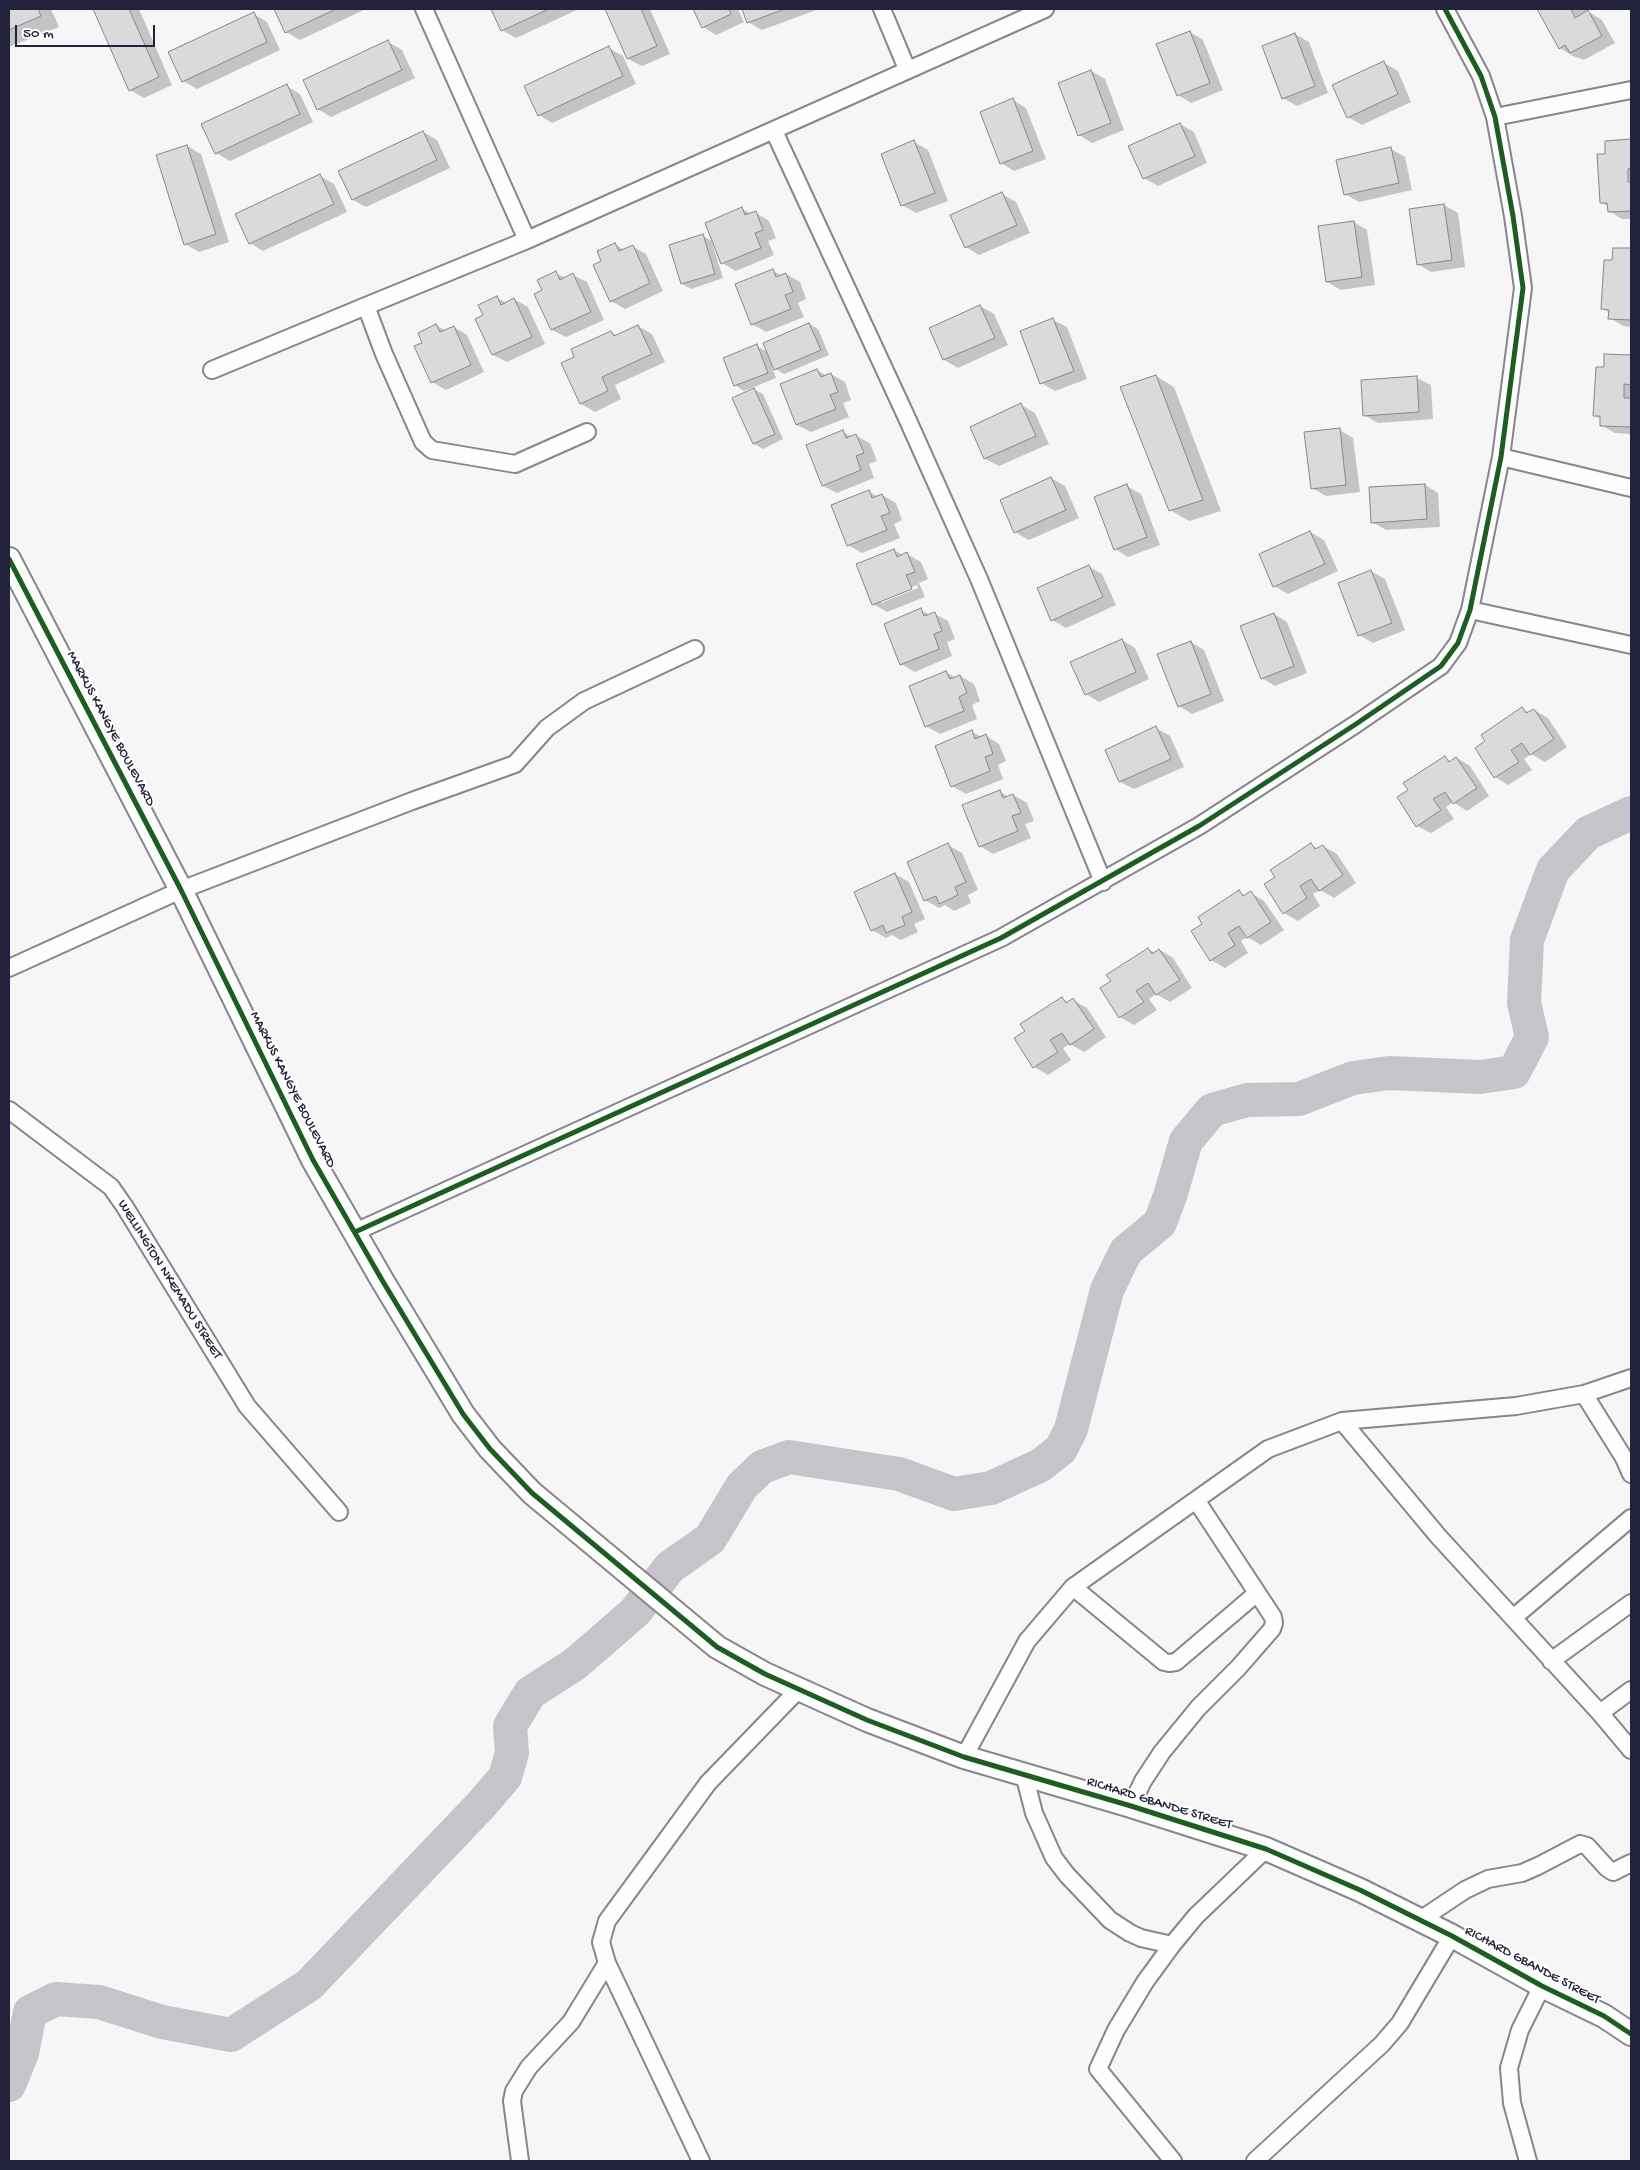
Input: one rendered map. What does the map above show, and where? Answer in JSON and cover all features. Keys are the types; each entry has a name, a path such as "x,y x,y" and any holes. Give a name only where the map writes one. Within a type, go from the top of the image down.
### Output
{"street":[{"path":"424,9 526,240"},
{"path":"882,9 907,69"},
{"path":"212,370 526,240 1044,9"},
{"path":"355,1232 1001,938 1199,826 1356,724 1441,666 1458,643 1470,610 1501,458 1523,288 1513,216 1495,117 1481,76 1445,9"},
{"path":"1495,117 1631,90"},
{"path":"774,131 979,579 1103,882"},
{"path":"366,306 384,354 423,442 432,450 515,464 587,432"},
{"path":"1501,458 1631,488"},
{"name":"MARKUS KANGYE BOULEVARD","path":"9,559 181,890 313,1160 382,1280 463,1414 490,1449 532,1493 676,1612"},
{"path":"1470,610 1631,645"},
{"path":"9,968 181,890 412,801 515,764 547,728 584,701 695,649"},
{"name":"WELLINGTON NKEMADU STREET","path":"9,1110 111,1187 247,1406 339,1512"},
{"path":"964,1758 1027,1641 1073,1587 1268,1449 1342,1421 1516,1406 1584,1394 1631,1378"},
{"path":"1584,1394 1624,1458 1631,1474"},
{"path":"1342,1421 1438,1536 1600,1713 1631,1750"},
{"path":"1131,1806 1143,1781 1162,1752 1198,1708 1238,1668 1272,1629 1273,1617 1196,1500"},
{"path":"1512,1618 1631,1518"},
{"path":"1073,1587 1164,1662 1169,1664 1176,1662 1257,1593"},
{"path":"1551,1661 1631,1603"},
{"name":"RICHARD GBANDE STREET","path":"676,1612 717,1647 765,1674 867,1720 964,1758 1131,1806 1266,1849 1360,1890 1452,1936 1542,1986 1629,2027"},
{"path":"701,2161 606,1963 601,1942 607,1921 708,1783 799,1689"},
{"path":"1600,1713 1631,1690"},
{"path":"1024,1774 1034,1813 1054,1858 1067,1874 1110,1920 1141,1938 1172,1945"},
{"path":"1420,1920 1465,1890 1488,1879 1522,1873 1580,1844 1587,1846 1613,1872 1631,1863"},
{"path":"1173,2161 1098,2069 1116,2030 1145,1982 1172,1945 1196,1916 1266,1849"},
{"path":"1255,2161 1382,2044 1400,2024 1452,1936"},
{"path":"520,2161 512,2102 514,2091 528,2068 571,2022 606,1963"},
{"path":"1528,2161 1512,2103 1509,2068 1520,2030 1542,1986"}],"building":[{"path":"9,9 38,9 41,16 9,30"},
{"path":"93,9 129,9 159,77 129,91"},
{"path":"274,9 336,9 285,33"},
{"path":"491,9 549,9 501,31"},
{"path":"605,9 641,9 657,46 627,59"},
{"path":"693,9 729,9 731,14 702,28"},
{"path":"742,9 785,9 747,23"},
{"path":"1537,9 1571,9 1575,18 1588,10 1602,36 1570,53 1565,45 1559,49"},
{"path":"254,12 267,42 182,82 168,52"},
{"path":"1190,31 1210,83 1177,96 1156,44"},
{"path":"1295,33 1315,86 1282,99 1262,46"},
{"path":"388,40 402,70 317,110 303,80"},
{"path":"609,46 623,76 538,116 524,86"},
{"path":"1384,61 1398,94 1347,118 1332,85"},
{"path":"1091,70 1111,123 1078,136 1058,83"},
{"path":"287,84 300,114 215,154 201,124"},
{"path":"1013,98 1033,151 1000,164 980,112"},
{"path":"1180,123 1195,156 1143,179 1128,146"},
{"path":"423,131 437,160 352,200 338,171"},
{"path":"1631,139 1631,168 1628,169 1628,182 1631,182 1631,211 1608,212 1607,203 1600,203 1597,154 1605,154 1605,141"},
{"path":"914,140 935,193 901,206 881,154"},
{"path":"187,145 216,234 184,245 156,155"},
{"path":"1391,147 1399,183 1344,195 1336,160"},
{"path":"320,174 334,204 249,244 235,214"},
{"path":"1002,192 1017,225 965,248 950,215"},
{"path":"1444,204 1452,260 1417,265 1409,209"},
{"path":"742,207 745,215 756,211 763,230 755,233 761,248 721,264 705,223"},
{"path":"1354,221 1362,277 1326,282 1318,226"},
{"path":"703,234 715,274 681,284 669,245"},
{"path":"615,243 619,251 633,245 650,283 610,302 593,265 601,261 597,251"},
{"path":"1613,248 1631,248 1631,320 1608,319 1609,310 1601,309 1604,260 1612,260"},
{"path":"773,269 776,277 786,273 793,292 785,295 791,309 751,325 735,284"},
{"path":"556,271 560,280 573,273 591,312 551,330 534,294 542,290 537,280"},
{"path":"497,296 501,305 514,298 532,337 492,355 475,319 483,315 478,305"},
{"path":"980,305 995,338 943,360 929,328"},
{"path":"1053,318 1074,371 1040,384 1020,331"},
{"path":"809,323 821,350 774,370 763,343"},
{"path":"436,324 440,332 454,326 471,365 431,383 414,346 422,343 418,333"},
{"path":"638,325 652,354 602,377 608,391 580,404 561,363 574,357 571,349 611,331 614,336"},
{"path":"757,344 768,373 734,386 723,358"},
{"path":"1604,354 1631,355 1631,385 1624,384 1624,398 1631,398 1631,427 1600,426 1600,416 1593,416 1596,367 1604,367"},
{"path":"817,369 821,377 831,373 838,392 830,395 836,409 796,425 780,384"},
{"path":"1156,375 1203,500 1169,511 1120,387"},
{"path":"1417,376 1419,412 1363,416 1361,380"},
{"path":"754,388 775,434 753,444 732,398"},
{"path":"1021,403 1036,436 984,459 970,427"},
{"path":"1340,428 1346,485 1311,489 1304,432"},
{"path":"843,430 846,438 856,434 864,453 856,456 861,470 822,486 806,445"},
{"path":"1051,477 1066,510 1014,533 1000,500"},
{"path":"1127,484 1147,537 1114,550 1094,497"},
{"path":"1425,484 1427,519 1371,523 1369,487"},
{"path":"869,490 872,498 882,494 890,513 881,516 887,530 847,546 831,505"},
{"path":"1310,531 1325,564 1273,587 1259,554"},
{"path":"894,549 897,557 907,552 915,572 906,575 912,589 872,605 856,564"},
{"path":"1089,565 1103,597 1051,621 1037,588"},
{"path":"1371,570 1392,623 1358,636 1338,583"},
{"path":"921,608 924,616 935,612 942,631 934,634 939,649 900,665 884,624"},
{"path":"1274,613 1294,666 1261,679 1240,626"},
{"path":"1122,639 1136,672 1085,695 1070,662"},
{"path":"1191,641 1211,694 1178,707 1157,654"},
{"path":"946,671 950,679 960,675 967,693 959,697 964,711 925,727 909,686"},
{"path":"1522,707 1526,713 1534,709 1554,739 1530,755 1522,743 1511,750 1519,762 1494,778 1475,748 1485,741 1481,735"},
{"path":"1156,726 1171,759 1119,782 1105,750"},
{"path":"972,730 975,739 986,734 993,754 985,757 990,771 951,787 935,746"},
{"path":"1445,756 1449,762 1456,757 1477,788 1453,804 1445,792 1433,799 1441,810 1416,827 1397,797 1408,790 1403,783"},
{"path":"1000,790 1003,798 1013,794 1021,813 1012,816 1018,831 979,847 962,805"},
{"path":"948,843 966,882 955,887 958,895 939,904 936,896 924,901 907,862"},
{"path":"1311,843 1315,849 1323,845 1343,875 1319,891 1311,879 1300,886 1307,898 1283,914 1264,884 1275,877 1270,870"},
{"path":"895,873 912,912 902,917 905,925 886,933 883,925 871,931 854,892"},
{"path":"1239,890 1243,896 1251,891 1271,922 1247,938 1239,926 1228,933 1235,945 1210,961 1191,931 1202,924 1198,917"},
{"path":"1148,948 1152,954 1159,949 1180,980 1156,995 1148,983 1136,991 1144,1002 1119,1018 1100,988 1111,981 1106,975"},
{"path":"1062,997 1066,1003 1073,998 1094,1029 1070,1045 1062,1033 1050,1040 1058,1052 1033,1068 1014,1038 1025,1031 1020,1024"}],"waterway":[{"path":"9,2085 22,2053 30,2012 56,1999 99,2002 162,2022 231,2035 309,1985 481,1805 505,1777 512,1753 510,1726 530,1693 575,1664 635,1612 670,1567 710,1539 742,1486 762,1467 789,1457 899,1474 954,1494 991,1488 1041,1465 1061,1449 1071,1429 1107,1290 1126,1251 1160,1223 1186,1141 1212,1110 1247,1100 1299,1099 1353,1078 1389,1073 1480,1077 1514,1072 1532,1037 1524,1003 1527,940 1553,870 1588,833 1631,813"}],"cycle path":[{"path":"355,1232 1001,938 1199,826 1356,724 1441,666 1458,643 1470,610 1501,457 1523,288 1513,216 1495,117 1481,76 1445,9"},
{"path":"9,559 181,890 313,1160 382,1280 463,1414 490,1449 532,1493 717,1647 765,1674 867,1720 964,1757 1131,1806 1266,1849 1360,1890 1452,1936 1542,1986 1604,2016 1631,2034"}]}
